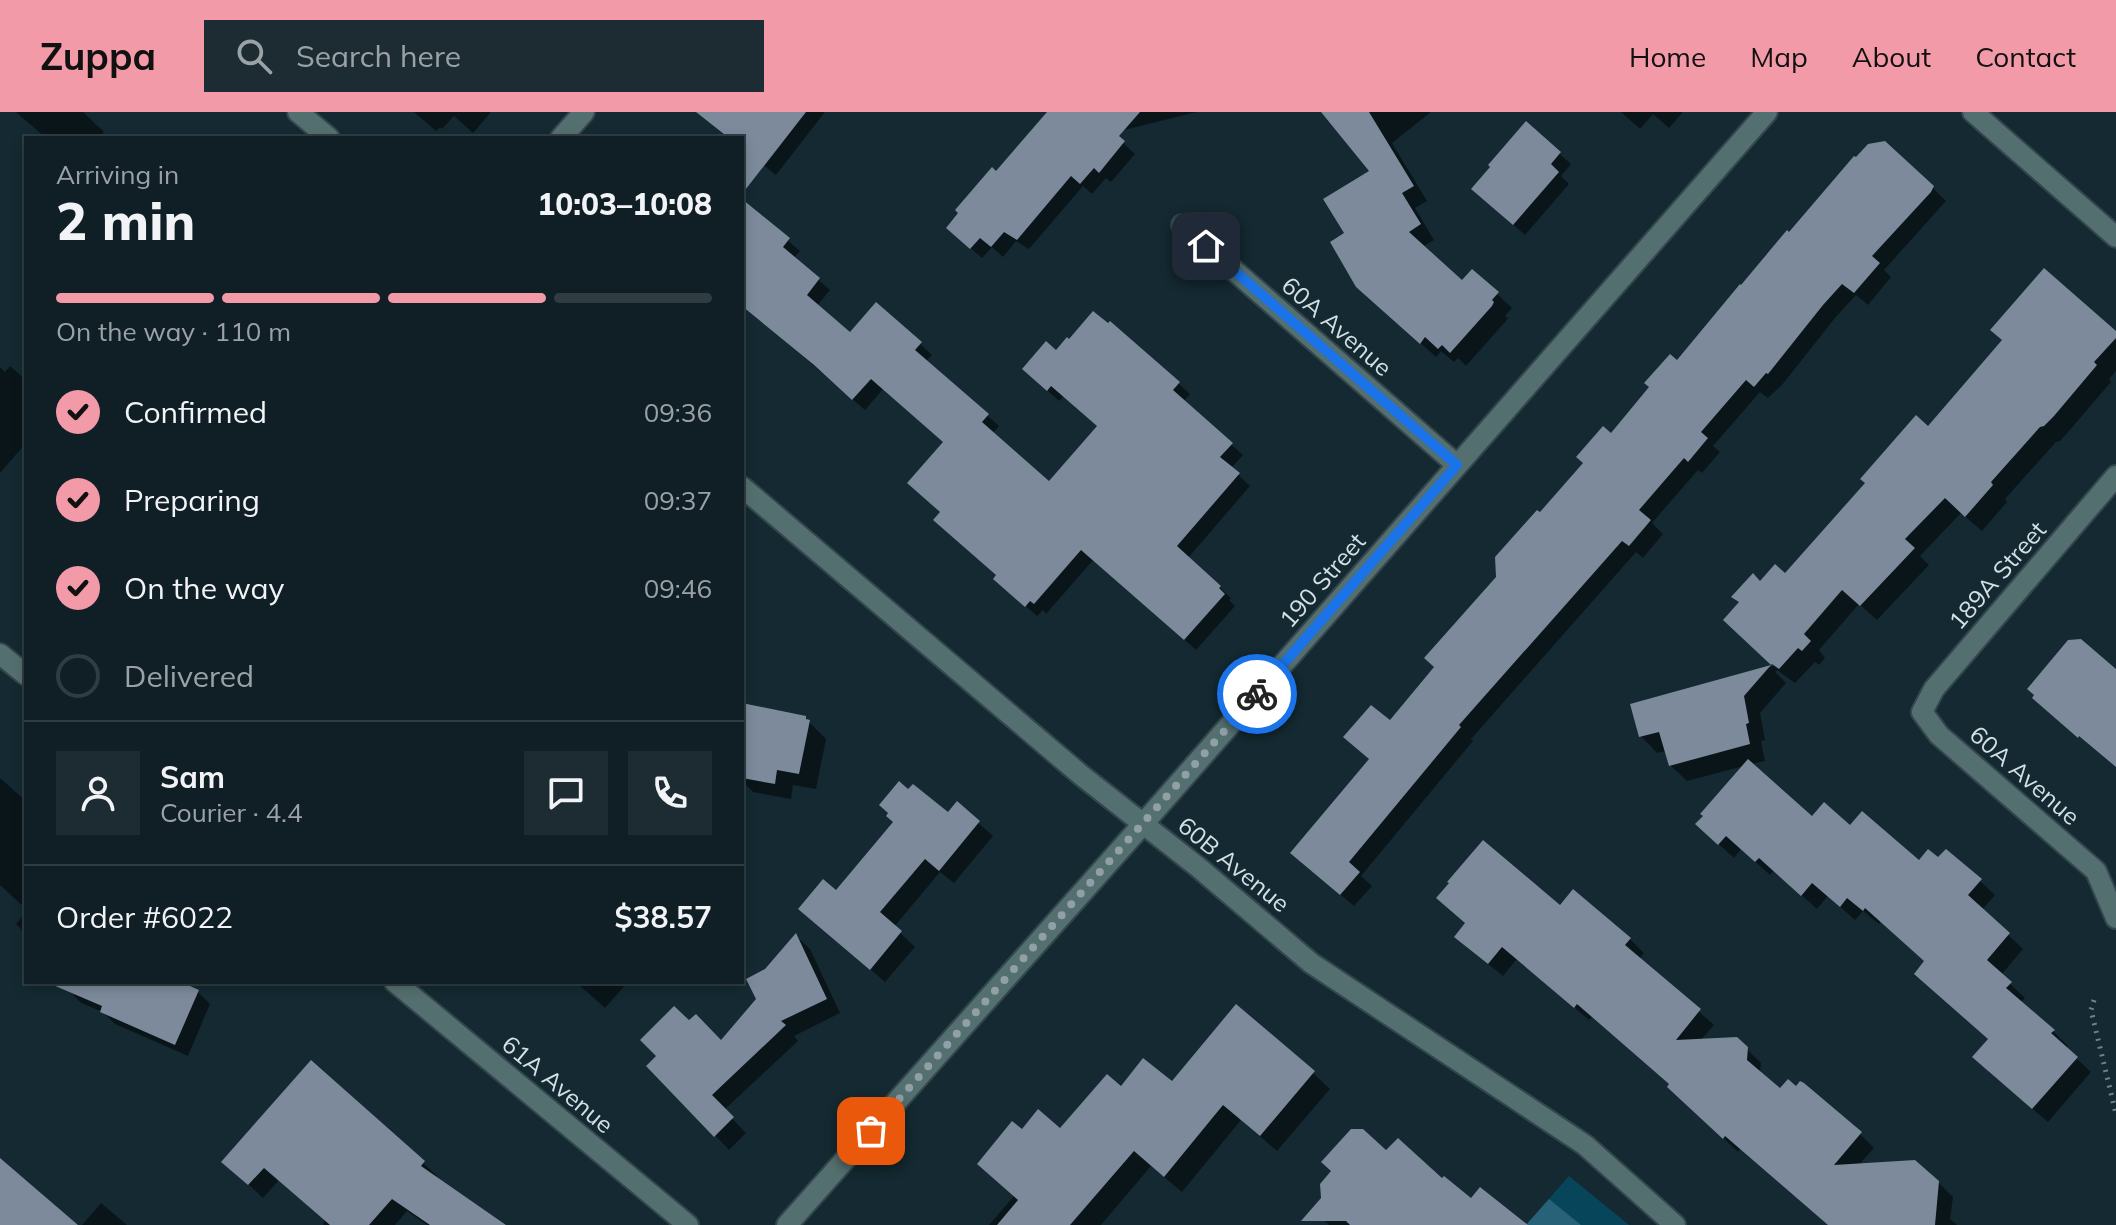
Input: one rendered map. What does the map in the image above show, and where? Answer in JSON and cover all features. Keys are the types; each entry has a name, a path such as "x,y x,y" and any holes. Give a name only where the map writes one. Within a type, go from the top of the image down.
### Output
{"street":[{"path":"298,112 327,136"},
{"path":"563,136 584,112"},
{"name":"190 Street","path":"787,1225 1767,112"},
{"path":"1973,112 2116,237"},
{"name":"60A Avenue","path":"1182,225 1457,465"},
{"name":"189A Street","path":"1922,712 1934,689 2116,476"},
{"name":"60B Avenue","path":"744,489 1093,785 1198,867 1311,963 1585,1145 1675,1225"},
{"path":"0,654 24,673"},
{"name":"60A Avenue","path":"1922,712 1939,735 2096,871 2116,918"},
{"name":"61A Avenue","path":"397,984 688,1225"}],"path":[{"path":"2094,1000 2091,1010 2116,1114"}],"shaded area":[{"path":"1569,1176 1629,1225 1526,1225"},
{"path":"1549,1199 1581,1225 1526,1225"}],"building":[{"path":"696,112 806,112 744,191 744,136 726,136"},
{"path":"1047,112 1140,112 1119,136 1125,141 1099,173 1094,168 1080,184 1071,176 1017,240 1004,232 991,247 980,238 970,249 946,228 958,213 955,210 992,167 996,171"},
{"path":"1321,112 1369,112 1414,186 1402,193 1421,224 1409,232 1462,280 1472,269 1499,292 1492,300 1492,306 1450,353 1442,345 1438,349 1425,337 1420,344 1356,287 1330,242 1344,233 1323,199 1369,171"},
{"path":"1526,121 1561,152 1551,164 1559,172 1513,225 1471,189"},
{"path":"1885,141 1934,186 1872,256 1880,263 1854,293 1842,284 1768,374 1754,387 1746,380 1701,432 1708,438 1688,462 1684,458 1639,510 1651,520 1629,546 1622,541 1459,725 1461,727 1349,862 1360,872 1340,895 1290,853 1369,759 1343,737 1371,705 1390,720 1434,667 1424,658 1496,577 1495,557 1583,463 1576,457 1603,426 1611,433 1649,387 1644,383 1670,354 1677,360 1854,156 1868,144"},
{"path":"744,201 790,238 783,247 820,278 807,295 850,332 876,302 922,342 915,350 989,414 982,422 1049,481 1097,426 1051,386 1047,391 1022,369 1046,341 1056,350 1093,311 1108,323 1110,321 1180,382 1173,390 1233,443 1220,457 1240,473 1177,546 1221,586 1219,588 1225,594 1184,640 1081,550 1034,604 1030,601 1025,607 993,579 996,575 933,520 940,512 907,483 943,442 871,379 852,400 744,308"},
{"path":"2044,268 2116,331 2116,338 2054,416 2040,427 1991,482 1993,485 1965,517 1945,498 1905,539 1915,548 1860,606 1842,590 1804,634 1811,641 1802,651 1798,648 1779,669 1771,665 1723,620 1739,602 1731,597 1753,573 1760,581 1775,564 1785,573 1865,483 1860,479 1916,415 1928,426 2002,340 1990,330"},
{"path":"2081,639 2116,669 2116,767 2032,698 2034,695 2027,689 2068,640"},
{"path":"1771,665 1744,696 1750,744 1669,766 1659,732 1639,737 1630,704"},
{"path":"744,703 806,716 810,720 799,774 777,770 775,784 744,778"},
{"path":"1748,759 1812,816 1824,802 1850,825 1862,811 1919,860 1928,849 1938,857 1946,849 1982,879 1968,895 2010,933 1987,960 2012,982 2006,988 2055,1030 2051,1033 2078,1057 2032,1109 1972,1057 1988,1039 1914,974 1924,961 1865,908 1863,911 1847,898 1840,907 1812,883 1801,896 1759,858 1755,862 1726,836 1718,845 1695,824 1703,816 1700,814"},
{"path":"899,781 908,789 913,784 948,812 957,801 980,821 939,871 925,859 880,912 902,931 870,970 798,909 823,879 836,890 893,822 879,805"},
{"path":"1483,840 1560,905 1573,889 1631,938 1625,945 1701,1009 1676,1040 1737,1037 1748,1047 1747,1060 1780,1088 1788,1079 1796,1086 1800,1081 1804,1083 1862,1132 1834,1165 1915,1160 1939,1181 1935,1225 1828,1225 1725,1136 1723,1139 1667,1087 1669,1084 1577,1004 1574,1008 1502,947 1488,964 1454,937 1465,923 1436,898"},
{"path":"796,933 827,999 781,1021 786,1025 712,1095 734,1117 714,1137 646,1066 656,1056 640,1040 674,1006 689,1020 696,1014 721,1040 756,999 746,979 765,969"},
{"path":"51,984 186,984 199,990 175,1045 100,1012 102,1006"},
{"path":"1236,1004 1315,1071 1260,1136 1223,1105 1164,1177 1134,1151 1070,1225 997,1225 1018,1200 977,1164 1012,1121 1022,1129 1038,1109 1060,1128 1107,1074 1121,1086 1143,1058 1172,1081"},
{"path":"311,1060 425,1161 421,1166 506,1225 430,1225 392,1199 369,1225 330,1225 264,1168 248,1185 221,1162"},
{"path":"1351,1129 1363,1129 1386,1150 1398,1138 1442,1178 1444,1176 1471,1198 1480,1187 1528,1225 1350,1225 1346,1221 1301,1221 1321,1198 1320,1184 1331,1171 1321,1162"},
{"path":"0,1158 78,1225 0,1225"}],"way so far":[{"path":"871,1131 1257,694"}],"route":[{"path":"1206,246 1457,465 1257,694"}]}
